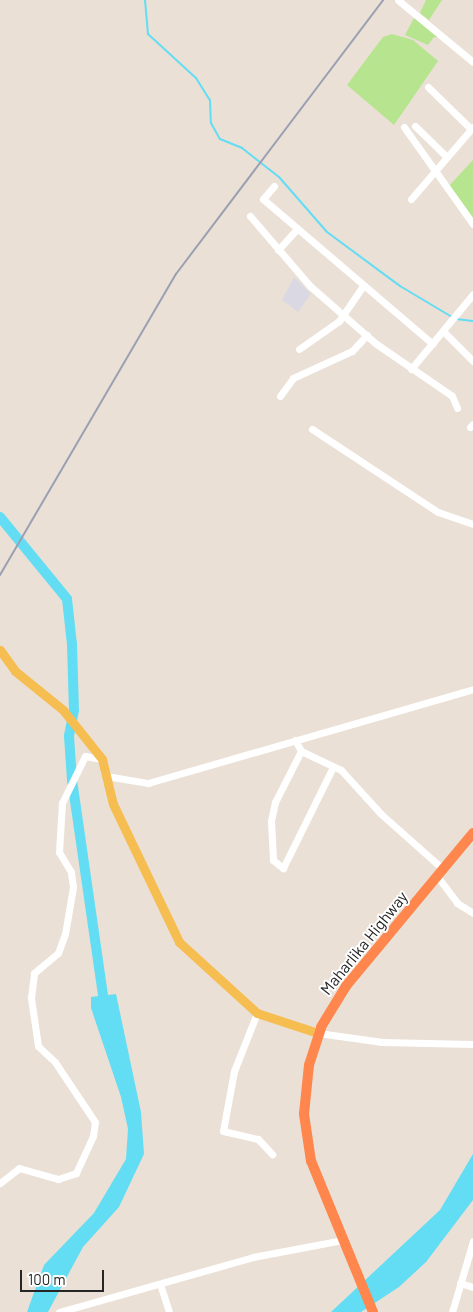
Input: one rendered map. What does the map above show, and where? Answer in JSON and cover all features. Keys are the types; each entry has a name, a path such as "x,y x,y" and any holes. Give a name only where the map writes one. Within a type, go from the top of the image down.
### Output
{"highway":[{"name":"Maharlika Highway","path":"374,1312 316,1176 305,1133 306,1079 318,1033 346,986 473,833"}],"main road":[{"path":"0,650 15,671 63,710 102,760 113,804 179,942 257,1014 318,1033"}],"street":[{"path":"398,0 473,62"},
{"path":"411,199 472,128 428,87"},
{"path":"415,126 446,156"},
{"path":"404,127 473,224"},
{"path":"274,186 263,199 295,231 433,344"},
{"path":"250,216 278,250 342,314 411,369 452,396 457,408"},
{"path":"278,250 295,231"},
{"path":"299,349 342,314 363,286"},
{"path":"411,369 473,294"},
{"path":"444,331 473,361"},
{"path":"280,396 293,378 352,351 367,335"},
{"path":"312,429 438,512 473,524"},
{"path":"106,776 148,783 473,689"},
{"path":"295,740 301,751 334,767 440,873 457,903 473,913"},
{"path":"301,751 274,802 271,821 273,860 283,868 334,767"},
{"path":"0,1183 18,1168 58,1179 76,1173 93,1136 95,1122 55,1062 38,1046 31,998 34,973 58,953 65,934 73,887 71,872 59,852 62,803 85,756 102,760"},
{"path":"257,1014 234,1072 223,1131 258,1139 272,1154"},
{"path":"318,1033 382,1042 473,1044"},
{"path":"59,1312 253,1257 343,1240"},
{"path":"452,1312 473,1243"},
{"path":"460,1283 473,1288"},
{"path":"160,1284 169,1312"}],"shaded area":[{"path":"294,277 311,294 298,312 282,300"}],"green space":[{"path":"426,0 442,0 429,20 420,13"},
{"path":"414,18 443,38 434,37 428,45 405,35"},
{"path":"392,34 413,40 438,61 394,125 347,85 383,37"},
{"path":"473,160 473,220 448,187"}],"water":[{"path":"116,994 141,1112 144,1154 119,1207 83,1247 48,1312 27,1312 44,1265 94,1213 126,1159 128,1129 121,1097 91,1008 91,997"},
{"path":"473,1154 473,1200 426,1262 399,1287 361,1312 331,1312 440,1210"}],"waterway":[{"path":"145,0 148,34 196,78 210,100 211,123 220,139 242,148 279,177 327,232 400,286 452,317"},
{"path":"456,319 473,321"},
{"path":"0,517 67,599 72,644 74,710 69,736 72,780 105,1009"}],"railway":[{"path":"0,575 176,274 383,0"}]}
